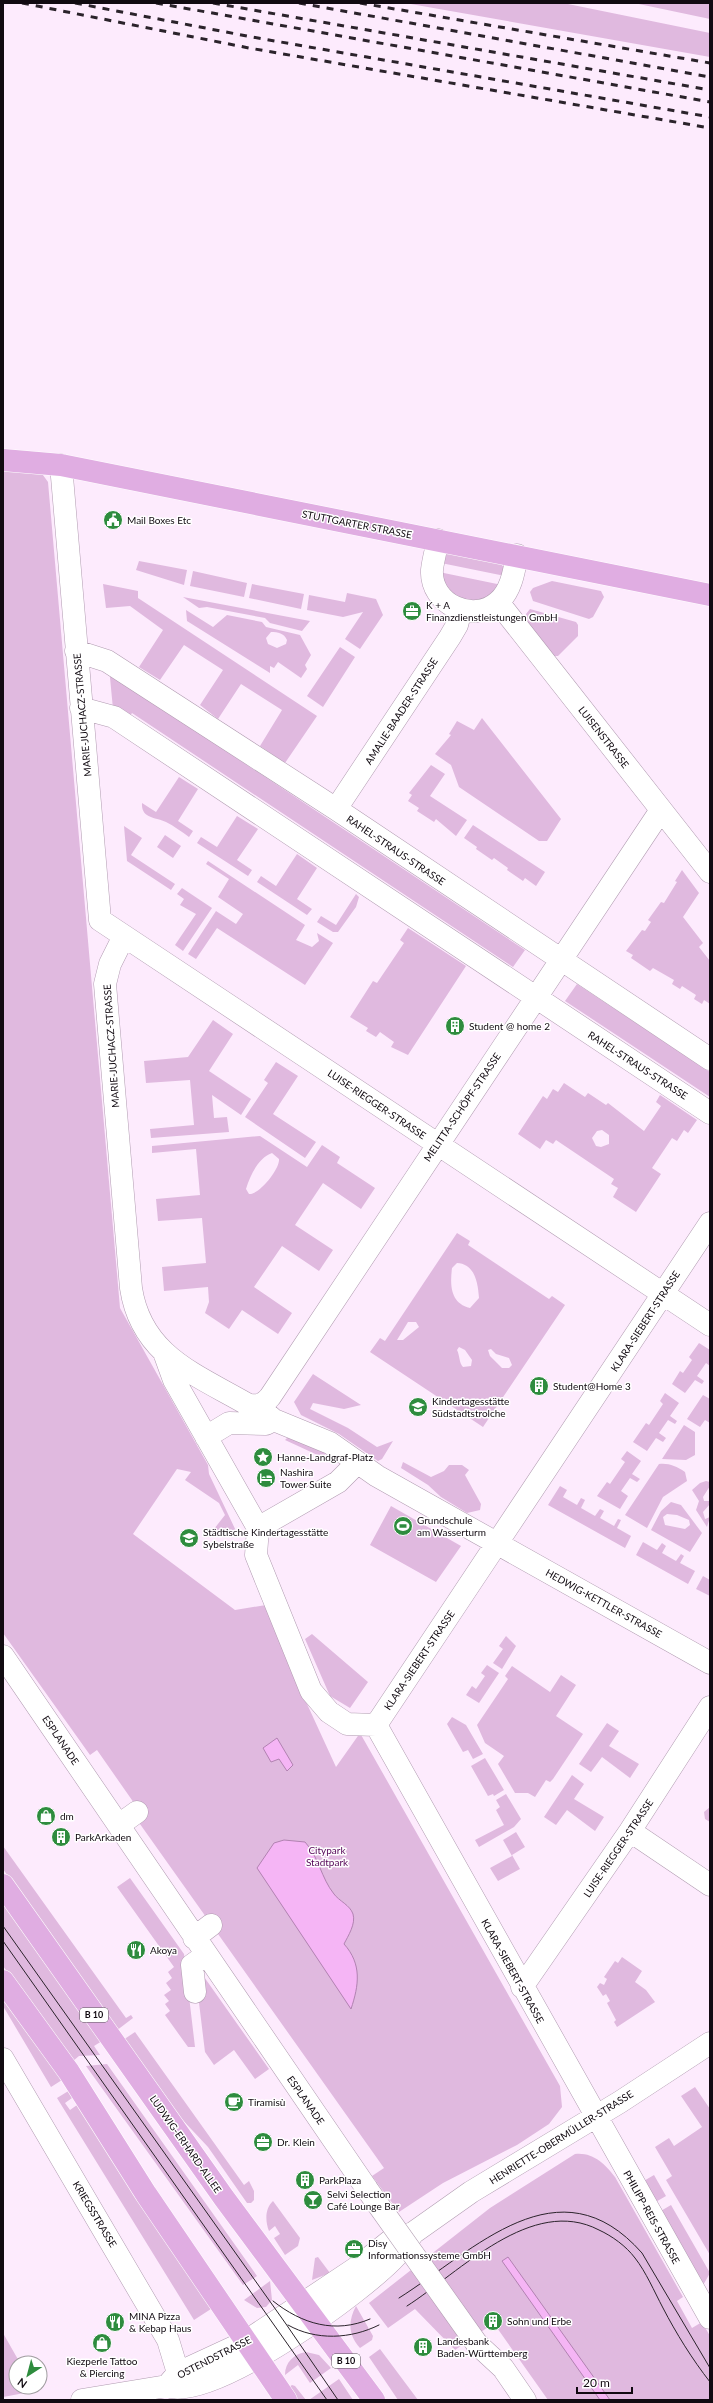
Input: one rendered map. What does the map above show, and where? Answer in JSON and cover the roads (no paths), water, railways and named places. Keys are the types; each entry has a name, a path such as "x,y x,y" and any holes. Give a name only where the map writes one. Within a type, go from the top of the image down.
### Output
{"main road":[{"name":"STUTTGARTER STRASSE","path":"3,460 20,460 61,465 517,555 710,595"},
{"name":"LUDWIG-ERHARD-ALLEE","path":"3,1886 224,2198 374,2400"},
{"path":"3,1982 72,2076 146,2194 220,2300 245,2342 286,2400"}],"street":[{"name":"MARIE-JUCHACZ-STRASSE","path":"61,465 100,920 124,936 110,964 105,984 131,1288 136,1312 153,1342 165,1355 247,1404 268,1412"},
{"path":"438,540 432,570 436,588 445,601 462,610 476,612 490,608 498,602 508,590 517,555"},
{"name":"LUISENSTRASSE","path":"498,602 710,872"},
{"name":"AMALIE-BAADER-STRASSE","path":"336,810 450,637 457,625 462,610"},
{"name":"RAHEL-STRAUS-STRASSE","path":"76,651 107,661 336,810 710,1059"},
{"name":"RAHEL-STRAUS-STRASSE","path":"81,708 114,717 710,1113"},
{"name":"MELITTA-SCHÖPF-STRASSE","path":"268,1412 270,1397 534,997 661,810"},
{"name":"LUISE-RIEGGER-STRASSE","path":"124,936 710,1325"},
{"name":"KLARA-SIEBERT-STRASSE","path":"595,2116 376,1725 710,1222"},
{"path":"165,1355 174,1380 258,1528 256,1555 311,1690 329,1712 347,1724 376,1725"},
{"path":"206,1437 229,1423 266,1424 268,1412 330,1444 357,1463 497,1543"},
{"path":"258,1528 338,1482 357,1463"},
{"name":"HEDWIG-KETTLER-STRASSE","path":"497,1543 710,1663"},
{"name":"ESPLANADE","path":"3,1656 119,1825 204,1939 367,2190 525,2400"},
{"name":"LUISE-RIEGGER-STRASSE","path":"522,1987 630,1831 710,1707"},
{"path":"119,1825 138,1812"},
{"path":"630,1831 710,1885"},
{"path":"195,1992 192,1965 204,1939"},
{"name":"HENRIETTE-OBERMÜLLER-STRASSE","path":"303,2304 359,2266 390,2241 413,2233 472,2192 620,2102 710,2043"},
{"name":"KRIEGSSTRASSE","path":"3,2059 168,2340 172,2380"},
{"name":"PHILIPP-REIS-STRASSE","path":"595,2116 710,2318"},
{"name":"HENRIETTE-OBERMÜLLER-STRASSE","path":"317,2322 359,2291 398,2255 413,2233"},
{"name":"OSTENDSTRASSE","path":"82,2400 172,2380 245,2342 303,2304"},
{"name":"OSTENDSTRASSE","path":"172,2380 173,2390 189,2391 225,2380 260,2363 317,2322"}],"tram line":[{"path":"3,1926 286,2324 338,2400"},
{"path":"3,1941 327,2400"},
{"path":"399,2298 487,2238 518,2222 549,2213 580,2214 611,2226 642,2253 710,2368"},
{"path":"407,2306 473,2258 498,2242 523,2230 548,2222 574,2222 599,2230 614,2238 627,2249 639,2263 679,2336 710,2382"},
{"path":"273,2301 295,2316 319,2324 344,2326 370,2319"},
{"path":"288,2325 310,2334 322,2336 357,2333 379,2325"}],"railway":[{"path":"22,3 249,48 710,128"},
{"path":"75,3 252,37 710,117"},
{"path":"156,3 710,102"},
{"path":"213,3 710,90"},
{"path":"299,3 710,77"},
{"path":"360,3 710,63"}],"place":[{"name":"Mail Boxes Etc","path":"113,520"},
{"name":"K + A Finanzdienstleistungen GmbH","path":"412,611"},
{"name":"Student @ home 2","path":"455,1026"},
{"name":"Student@Home 3","path":"539,1386"},
{"name":"Kindertagesstätte Südstadtstrolche","path":"418,1407"},
{"name":"Hanne-Landgraf-Platz","path":"263,1457"},
{"name":"Nashira Tower Suite","path":"266,1478"},
{"name":"Grundschule am Wasserturm","path":"403,1526"},
{"name":"Städtische Kindertagesstätte Sybelstraße","path":"189,1538"},
{"name":"dm","path":"46,1816"},
{"name":"ParkArkaden","path":"61,1837"},
{"name":"Akoya","path":"136,1950"},
{"name":"Tiramisù","path":"234,2102"},
{"name":"Dr. Klein","path":"263,2142"},
{"name":"ParkPlaza","path":"305,2180"},
{"name":"Selvi Selection Café Lounge Bar","path":"313,2200"},
{"name":"Disy Informationssysteme GmbH","path":"354,2249"},
{"name":"Sohn und Erbe","path":"493,2321"},
{"name":"MINA Pizza & Kebap Haus","path":"115,2322"},
{"name":"Kiezperle Tattoo & Piercing","path":"102,2343"},
{"name":"Landesbank Baden-Württemberg","path":"423,2347"}],"park label":[{"name":"Citypark Stadtpark","path":"327,1856"}]}
